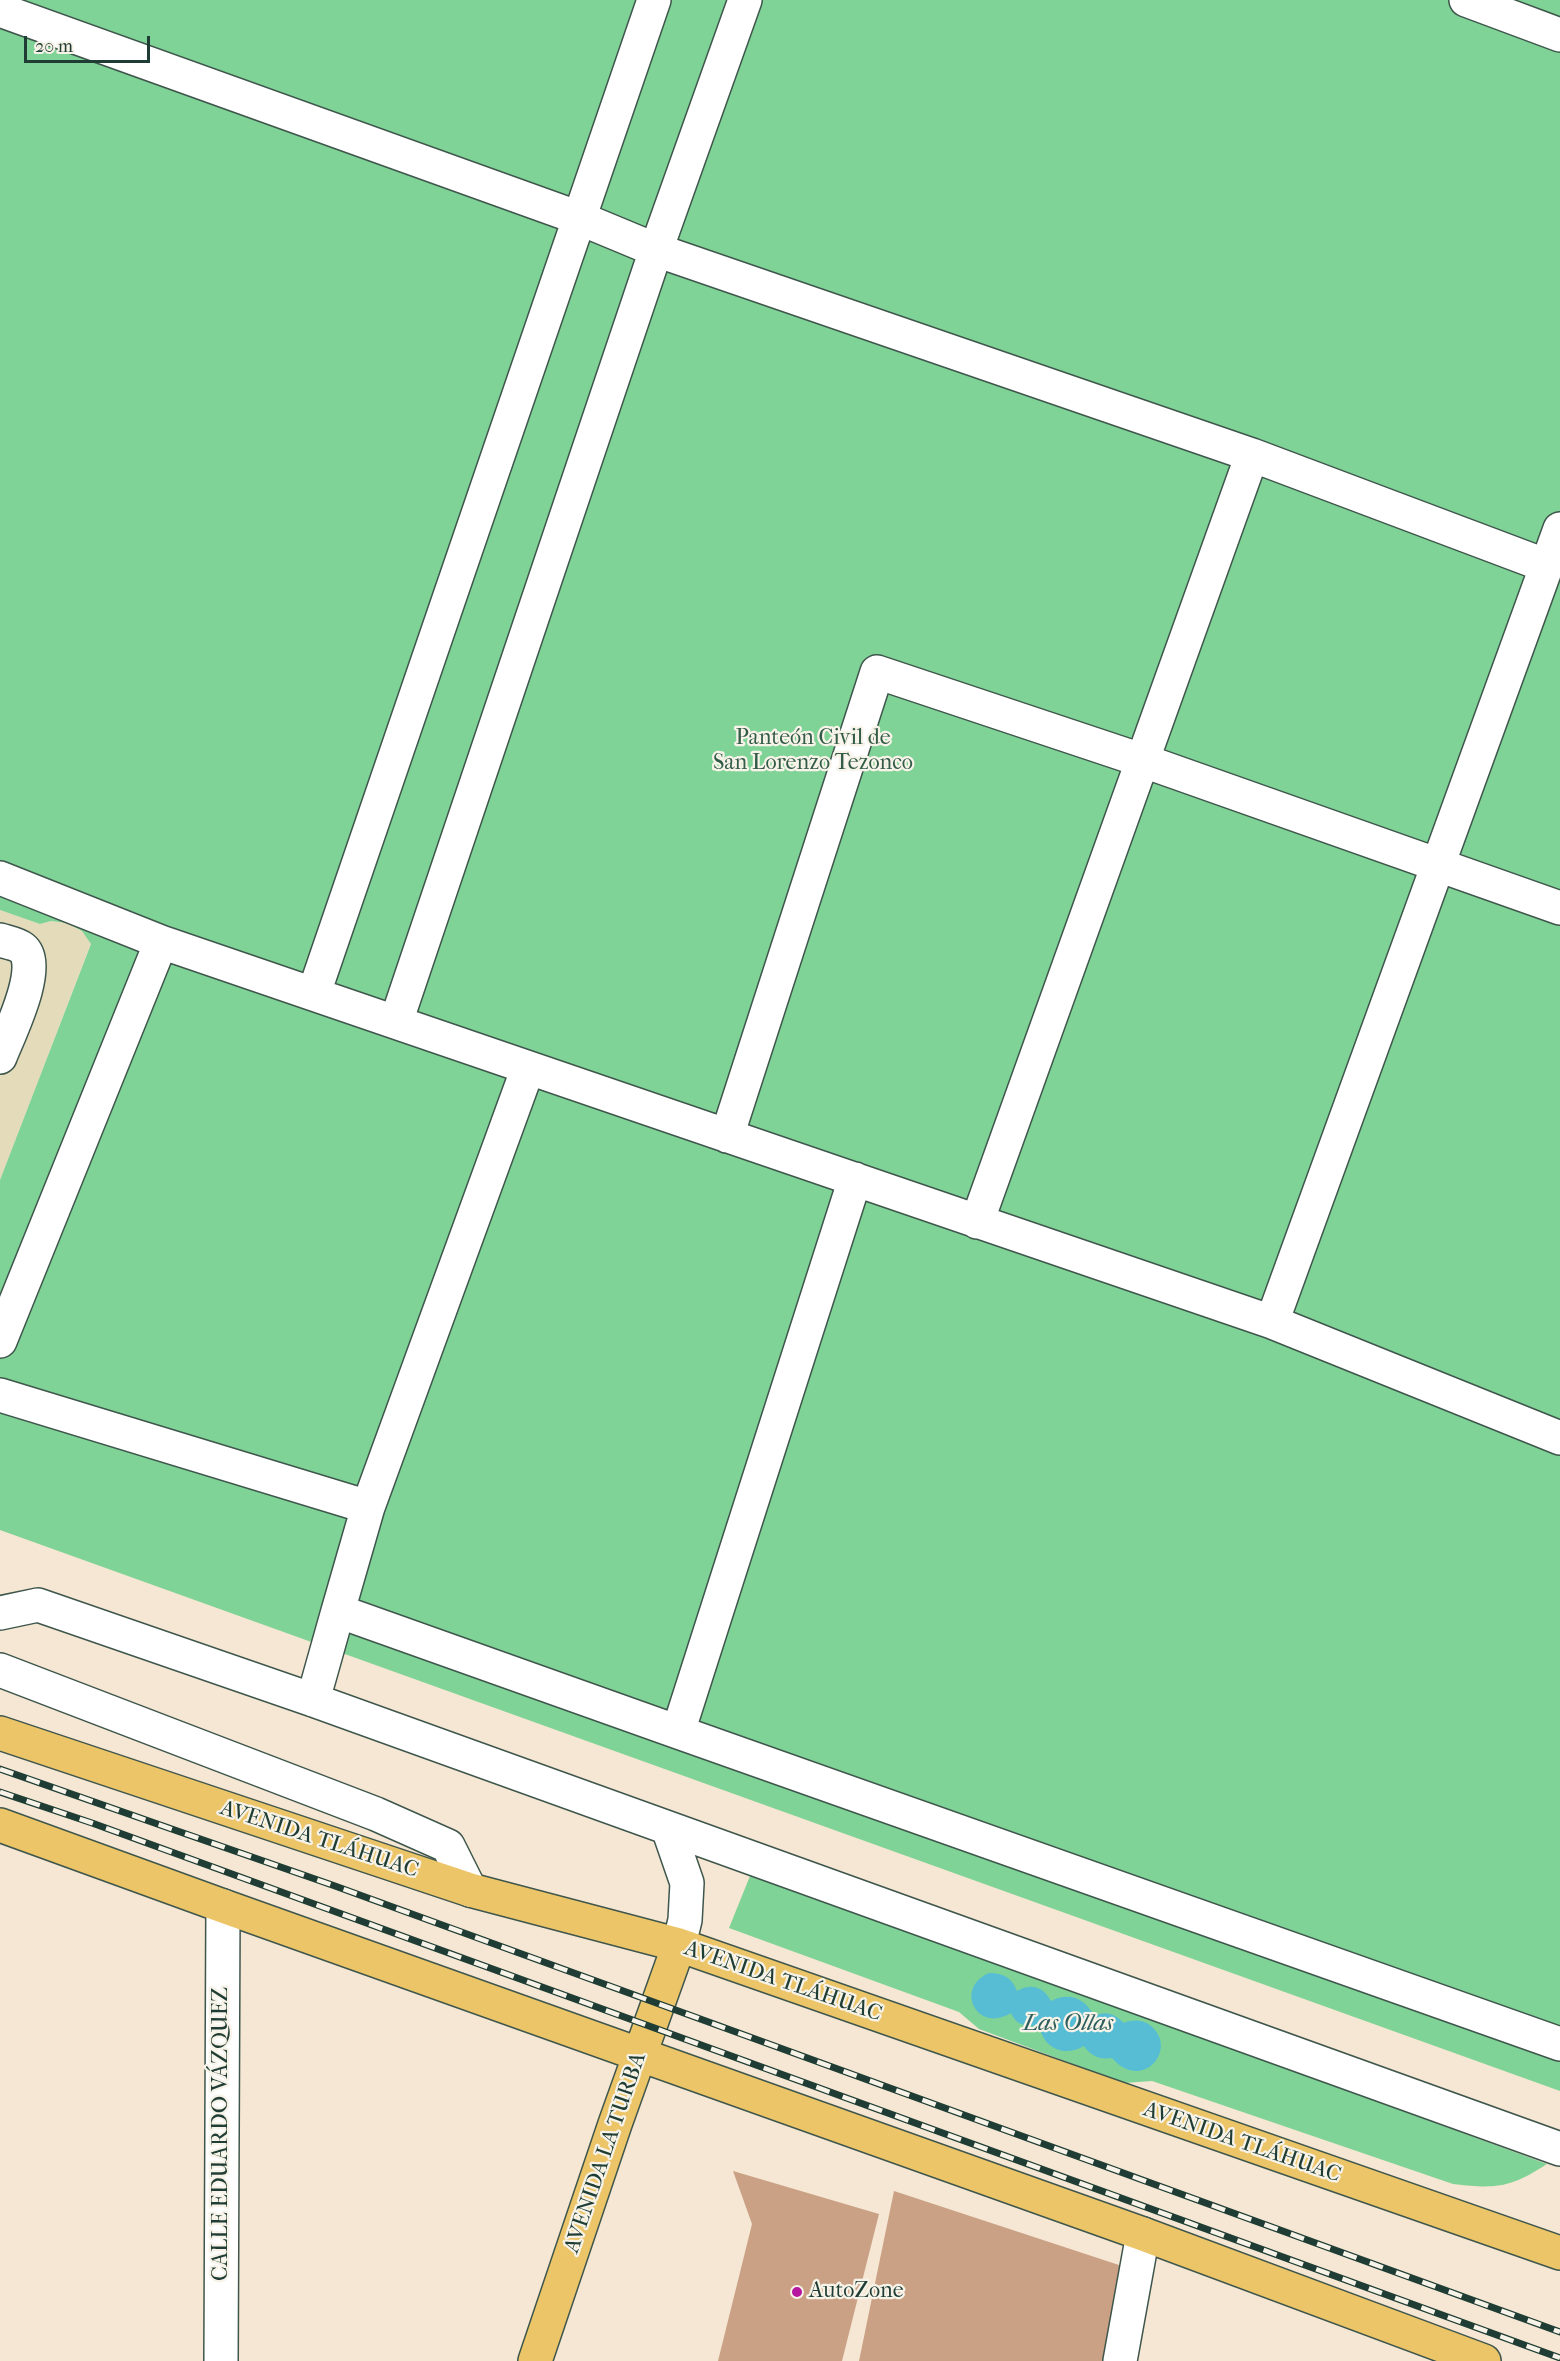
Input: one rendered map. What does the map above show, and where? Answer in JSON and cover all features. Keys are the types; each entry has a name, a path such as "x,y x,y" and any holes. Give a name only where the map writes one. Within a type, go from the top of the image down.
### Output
{"main road":[{"name":"AVENIDA TLÁHUAC","path":"0,1733 470,1890 679,1945 1560,2253"},
{"path":"0,1825 1143,2234 1484,2361"},
{"name":"AVENIDA LA TURBA","path":"535,2361 639,2054 679,1945"}],"street":[{"path":"314,993 654,0"},
{"path":"396,1022 656,250 745,0"},
{"path":"1467,0 1560,35"},
{"path":"0,10 579,218 656,250 1252,455 1547,566"},
{"path":"977,1222 1252,455"},
{"path":"1272,1322 1560,529"},
{"path":"727,1136 877,672 1144,761 1560,908"},
{"path":"0,878 161,942 1272,1322 1560,1438"},
{"path":"0,940 22,948 30,960 28,985 0,1057"},
{"path":"0,1341 161,942"},
{"path":"313,1700 368,1507 528,1068"},
{"path":"678,1732 855,1179"},
{"path":"0,1395 368,1507"},
{"path":"0,1613 38,1605 313,1700 1560,2149"},
{"path":"338,1611 1560,2044"},
{"path":"0,1670 376,1814 448,1846 470,1890"},
{"path":"668,1828 687,1883 685,1920 679,1945"},
{"name":"CALLE EDUARDO VÁZQUEZ","path":"221,2361 223,1906"},
{"path":"1120,2361 1143,2234"}],"shaded area":[{"path":"0,910 40,924 51,921 67,923 82,931 91,943 0,1180"}],"green space":[{"name":"Panteón Civil de San Lorenzo Tezonco","path":"0,0 1560,0 1560,2091 0,1530 0,1180 91,944 82,931 67,923 51,921 40,924 0,910"},
{"path":"752,1871 1547,2164 1523,2178 1502,2185 1453,2184 1152,2081 1124,2083 979,2029 959,2012 729,1928"}],"water":[{"name":"Las Ollas","path":"989,1973 1007,1977 1017,1991 1027,1987 1036,1987 1044,1992 1051,2001 1064,1997 1076,1998 1086,2005 1094,2016 1106,2013 1114,2015 1124,2023 1145,2022 1159,2035 1161,2046 1159,2055 1153,2064 1135,2071 1123,2068 1112,2058 1096,2056 1084,2046 1069,2051 1056,2049 1045,2040 1039,2025 1022,2025 1011,2013 999,2018 988,2018 980,2014 972,1998 973,1989 979,1980"}],"building":[{"name":"AutoZone","path":"733,2171 879,2214 842,2361 718,2361 752,2224"},
{"path":"894,2191 1122,2266 1105,2361 859,2361"}],"railway":[{"path":"0,1769 335,1886 1560,2332"},
{"path":"0,1792 92,1823 1560,2358"}],"place":[{"name":"AutoZone","path":"797,2292"}]}
